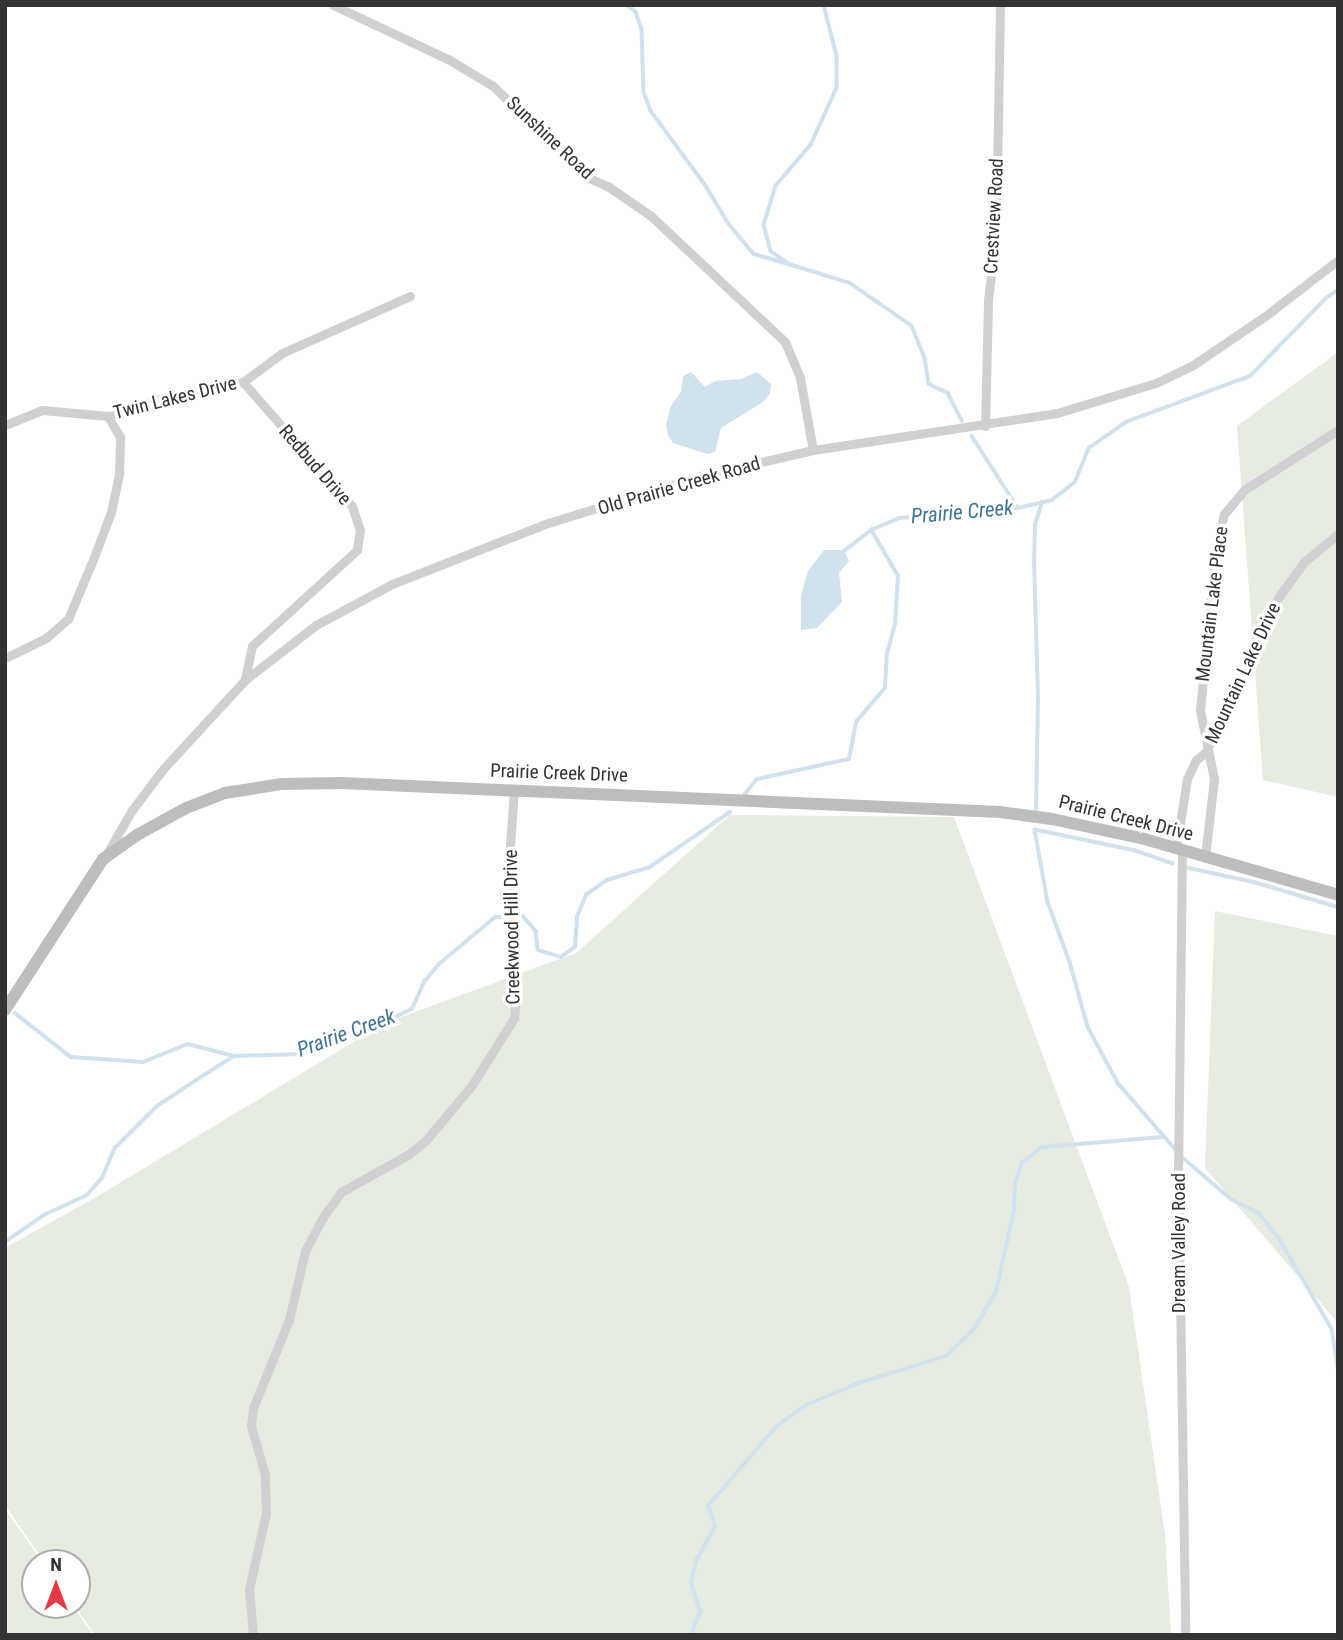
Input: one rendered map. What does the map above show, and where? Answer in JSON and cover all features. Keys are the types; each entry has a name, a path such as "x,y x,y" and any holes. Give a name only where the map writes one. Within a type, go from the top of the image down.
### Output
{"main road":[{"name":"Prairie Creek Drive","path":"5,1010 103,859 137,835 186,808 236,791 282,784 341,783 1000,812 1095,827 1338,895"}],"street":[{"name":"Sunshine Road","path":"333,5 448,59 493,86 590,178 609,187 651,215 785,342 800,377 813,450"},
{"name":"Crestview Road","path":"985,426 988,300 996,234 1000,5"},
{"name":"Old Prairie Creek Road","path":"103,859 132,810 164,768 245,680 316,625 392,584 548,523 705,475 813,450 1058,413 1156,383 1193,365 1264,317 1338,260"},
{"name":"Twin Lakes Drive","path":"5,425 42,411 108,416 163,398 243,382 282,353 410,296"},
{"name":"Redbud Drive","path":"243,382 352,506 360,530 357,550 252,646 245,680"},
{"path":"5,658 46,638 68,618 94,558 111,512 119,473 120,437 108,416"},
{"name":"Mountain Lake Place","path":"1206,752 1200,710 1216,546 1224,514 1244,490 1338,430"},
{"name":"Mountain Lake Drive","path":"1179,850 1187,779 1196,760 1206,752 1279,595 1304,562 1338,534"},
{"name":"Mountain Lake Drive","path":"1205,857 1214,779 1206,752"},
{"name":"Creekwood Hill Drive","path":"253,1635 249,1589 266,1513 265,1475 251,1426 253,1408 268,1379 289,1320 305,1251 323,1217 341,1192 409,1154 426,1140 472,1085 514,1018 517,986 508,872 514,791"},
{"name":"Dream Valley Road","path":"1179,850 1178,1167 1185,1635"}],"shaded area":[{"path":"1338,352 1338,797 1263,780 1237,426"},
{"path":"730,815 954,817 1129,1287 1165,1535 1171,1635 95,1635 84,1619 91,1619 91,1549 35,1549 5,1505 5,1248 98,1196 385,1023 576,953"},
{"path":"1215,911 1338,936 1338,1323 1205,1168"},
{"path":"5,1509 33,1549 21,1549 21,1619 82,1619 93,1635 5,1635"}],"water":[{"path":"691,372 705,387 715,381 741,379 757,372 771,384 770,394 763,402 721,428 715,452 707,454 673,443 666,425 671,406 681,392 683,376"},
{"path":"824,550 844,550 849,561 839,573 842,602 817,628 801,630 801,595 808,571"}],"waterway":[{"path":"627,5 636,12 642,29 644,92 651,111 706,186 729,224 754,254 786,263"},
{"path":"824,5 837,56 837,88 811,145 776,186 764,225 771,251 789,264 850,283 912,326 925,358 929,384 948,393 962,421"},
{"name":"Prairie Creek","path":"744,795 757,779 849,759 856,722 885,688 887,654 895,625 898,576 871,530 899,518 1018,508 1052,500 1075,482 1089,448 1126,422 1250,376 1326,298 1338,290"},
{"path":"972,436 1018,508"},
{"path":"1036,812 1038,697 1034,566 1035,525 1042,502"},
{"path":"843,552 871,530"},
{"name":"Prairie Creek","path":"523,916 536,931 538,950 561,957 575,947 577,917 586,895 607,880 650,867 730,812"},
{"path":"1173,864 1136,851 1035,830 1048,902 1070,962 1088,1027 1118,1083 1176,1150"},
{"path":"1189,868 1254,882 1338,907"},
{"name":"Prairie Creek","path":"5,1242 44,1215 87,1195 102,1178 115,1148 157,1106 204,1075 234,1056 302,1054 346,1032 385,1022 412,1009 424,982 439,964 495,917 506,917"},
{"path":"15,1013 71,1057 143,1062 188,1044 234,1056"},
{"path":"691,1635 700,1611 691,1583 696,1561 715,1527 708,1506 776,1427 808,1404 859,1383 946,1356 974,1329 996,1292 1014,1210 1015,1184 1022,1163 1042,1147 1163,1137"},
{"path":"1181,1156 1231,1199 1259,1213 1280,1240 1332,1329 1338,1368"}]}
